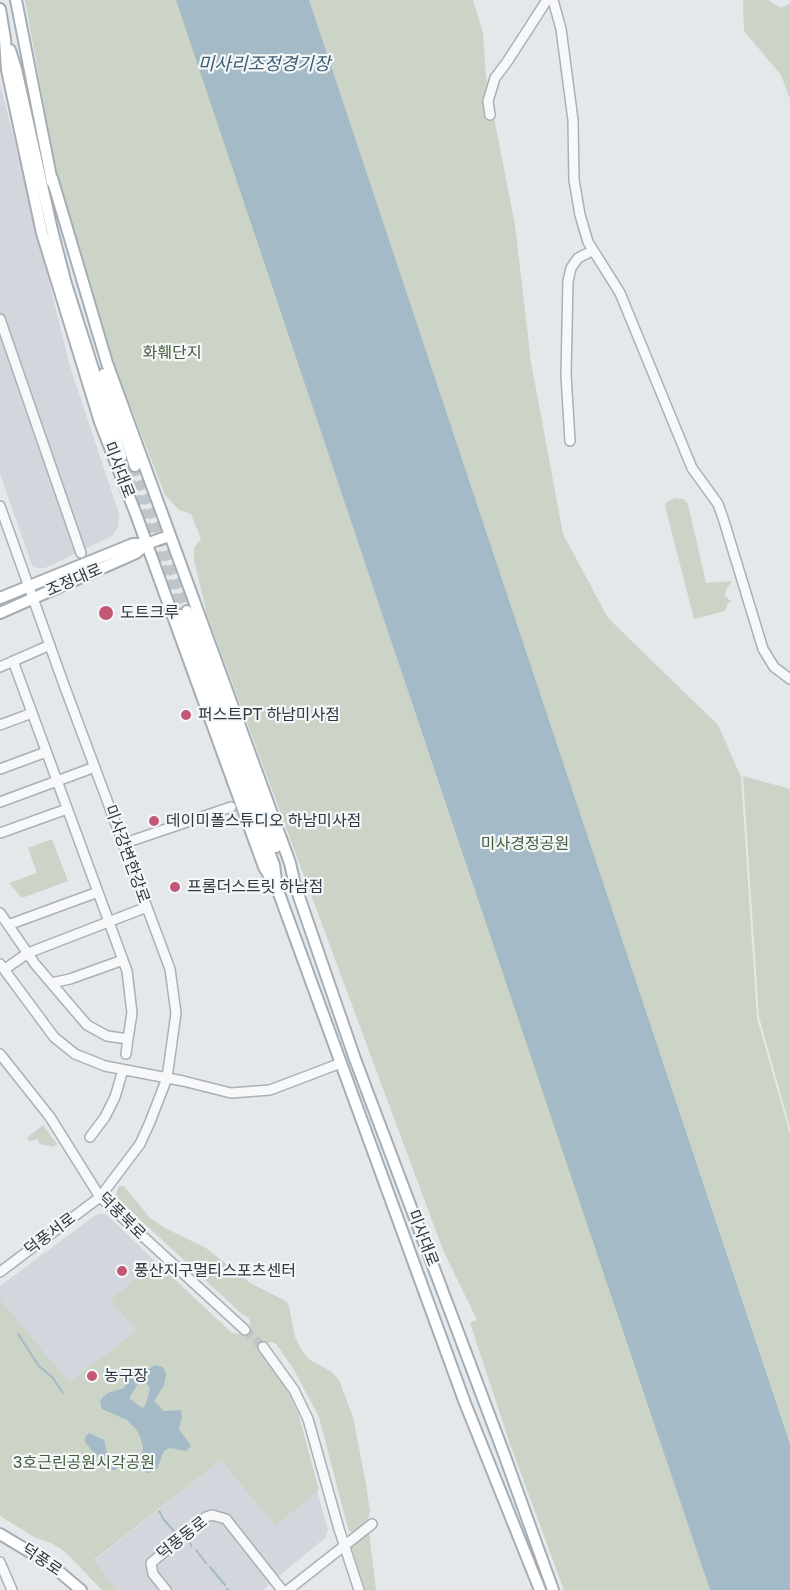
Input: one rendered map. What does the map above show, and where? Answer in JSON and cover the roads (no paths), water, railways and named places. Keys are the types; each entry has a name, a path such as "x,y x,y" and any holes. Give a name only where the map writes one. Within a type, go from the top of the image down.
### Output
{"main road":[{"name":"미사대로","path":"16,0 52,178 107,363 146,544 264,867 277,888 465,1403 540,1590"},
{"name":"미사대로","path":"0,9 7,70 42,233 100,422 130,465 169,536 290,863 295,885 355,1059 553,1590"},
{"name":"조정대로","path":"0,598 133,544 146,544 169,536"},
{"name":"조정대로","path":"0,613 136,553 146,544"},
{"name":"미사대로","path":"277,888 274,865 183,613 282,862 295,885"},
{"name":"덕풍로","path":"0,1534 50,1564 81,1590"},
{"path":"543,1559 559,1590"},
{"path":"529,1563 535,1590"}],"street":[{"path":"490,115 488,101 495,78 547,0"},
{"path":"553,0 561,29 573,120 574,180 584,231 592,251 621,293 692,468 718,504 762,649 774,667 790,679"},
{"path":"570,441 566,375 568,338 566,298 571,268 578,258 592,251"},
{"path":"0,319 81,553"},
{"name":"미사강변한강로","path":"0,506 170,969 175,1003 172,1051 167,1078 150,1122 140,1144 100,1197"},
{"path":"0,667 50,645"},
{"path":"13,661 123,960 130,985 132,1013 126,1054"},
{"path":"0,725 32,712"},
{"path":"0,769 46,752"},
{"path":"0,802 95,766"},
{"path":"134,840 231,807"},
{"path":"0,833 68,809"},
{"path":"8,925 98,892"},
{"path":"147,907 28,953 2,967 59,1041 75,1054 123,1070 231,1093 270,1090 341,1063"},
{"path":"0,913 51,983 87,1025 107,1036 128,1039"},
{"path":"51,983 70,979 123,960"},
{"name":"덕풍북로","path":"0,1054 50,1117 100,1197 245,1330"},
{"path":"90,1137 105,1117 115,1097 123,1070"},
{"name":"덕풍서로","path":"0,1272 100,1197"},
{"path":"264,1347 290,1383 308,1419 359,1590"},
{"name":"덕풍동로","path":"166,1590 153,1574 151,1563 206,1517 212,1515 226,1519 282,1590"},
{"path":"288,1590 372,1524"},
{"path":"0,1562 12,1590"}],"water":[{"name":"미사리조정경기장","path":"176,0 309,0 790,1444 790,1590 710,1590"},
{"path":"155,1365 163,1367 166,1374 164,1385 154,1401 164,1411 181,1410 179,1429 191,1446 186,1451 170,1448 164,1451 157,1469 149,1473 140,1468 143,1447 136,1429 127,1420 102,1409 100,1402 108,1393 124,1388 133,1372 144,1372","holes":["141,1379 145,1380 150,1389 145,1406 142,1408 129,1398"]},
{"path":"89,1433 104,1440 107,1452 118,1457 120,1462 116,1470 106,1470 101,1458 85,1442 85,1437"}],"waterway":[{"path":"18,1334 39,1366 52,1377 63,1393"},
{"path":"159,1511 174,1531"},
{"path":"196,1550 206,1563"},
{"path":"210,1567 225,1585"}],"tunnel":[{"path":"135,466 187,611"},
{"path":"125,468 180,615"},
{"path":"245,1330 263,1347"}],"place":[{"name":"도트크루","path":"106,613"},
{"name":"퍼스트PT 하남미사점","path":"186,715"},
{"name":"데이미폴스튜디오 하남미사점","path":"154,821"},
{"name":"프롬더스트릿 하남점","path":"175,887"},
{"name":"풍산지구멀티스포츠센터","path":"122,1271"},
{"name":"농구장","path":"92,1376"}],"park label":[{"name":"화훼단지","path":"172,353"},
{"name":"미사경정공원","path":"525,844"},
{"name":"3호근린공원시각공원","path":"84,1463"}]}
